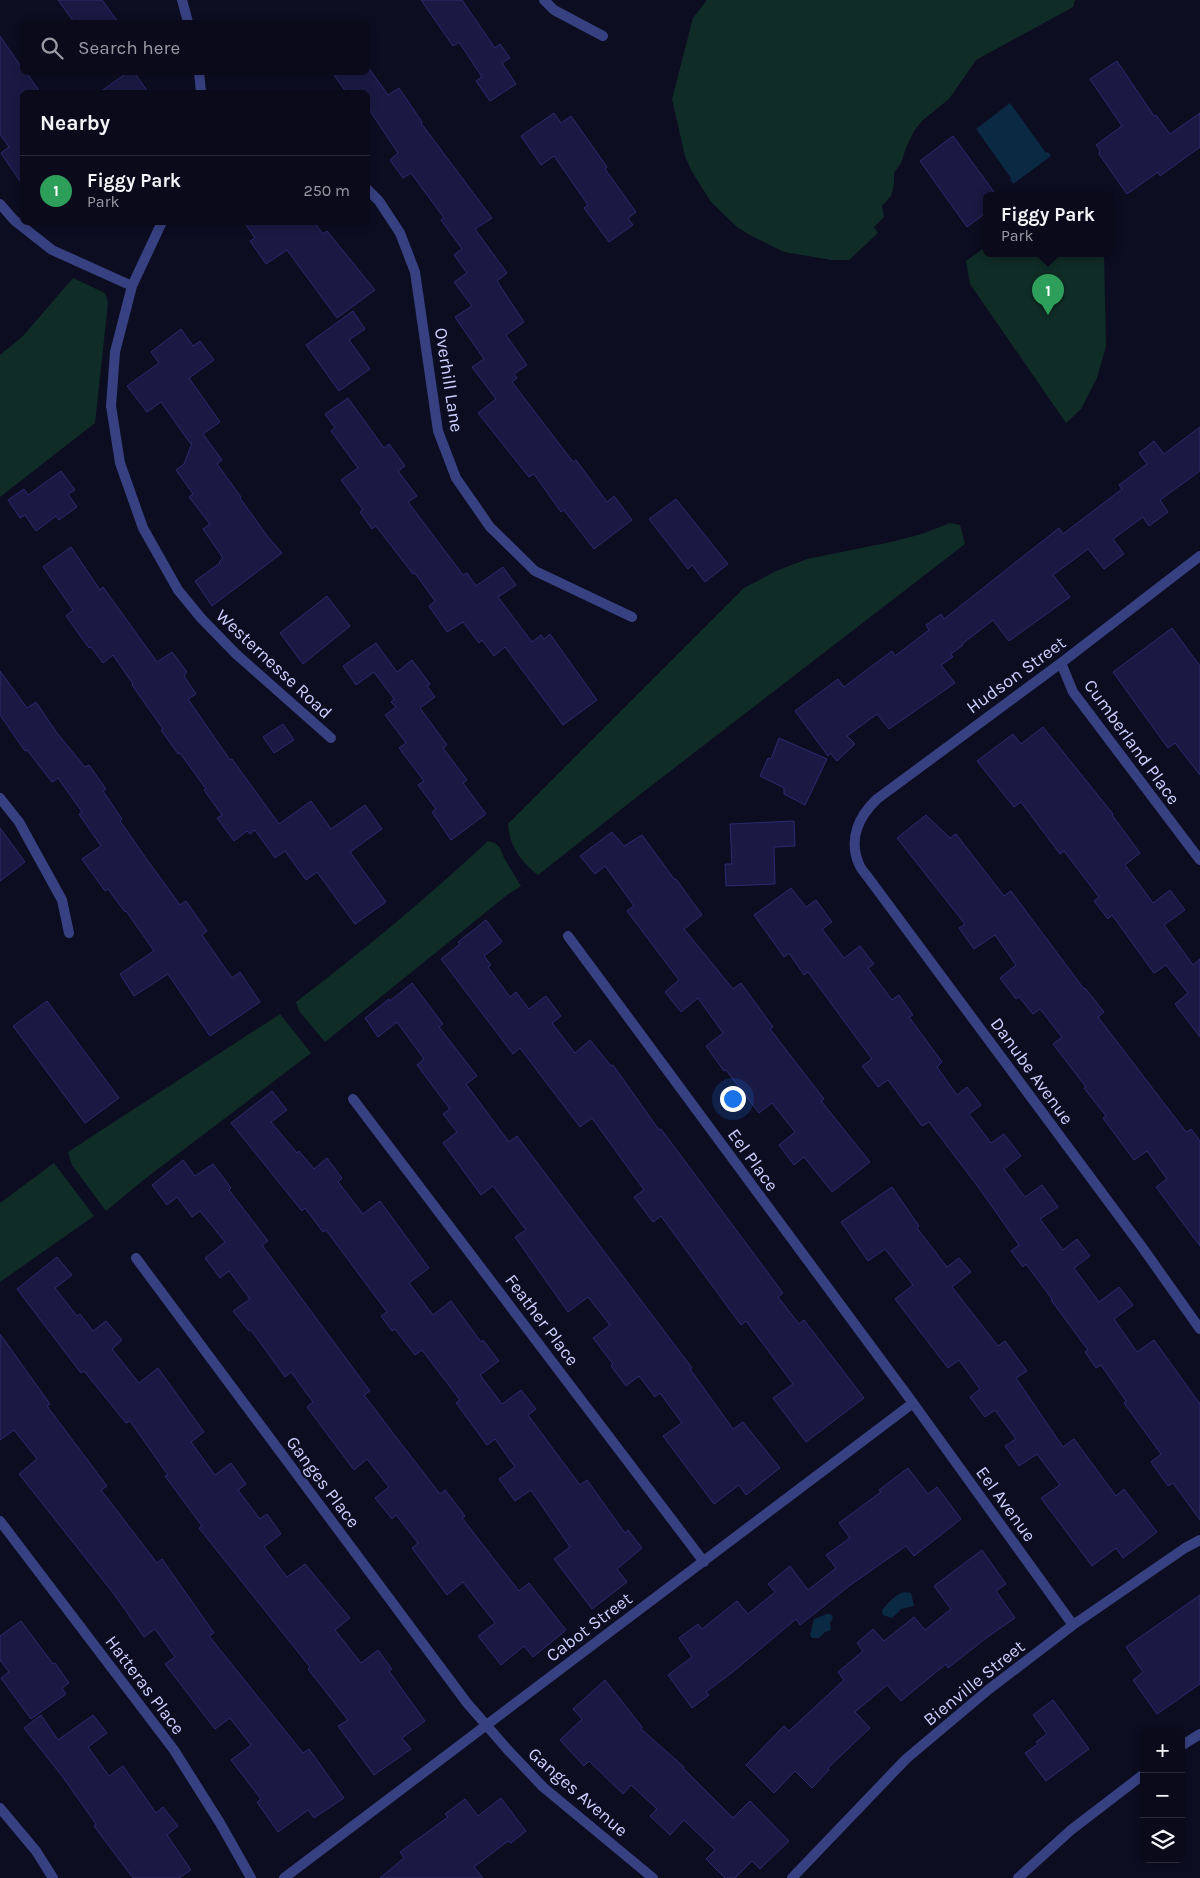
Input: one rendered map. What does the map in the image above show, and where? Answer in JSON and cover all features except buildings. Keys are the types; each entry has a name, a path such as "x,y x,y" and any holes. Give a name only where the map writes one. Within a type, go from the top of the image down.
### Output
{"street":[{"path":"182,0 187,20"},
{"path":"544,0 554,10 603,36"},
{"path":"199,75 201,90"},
{"name":"Overhill Lane","path":"370,192 379,200 400,233 415,272 438,431 456,478 490,527 535,571 632,617"},
{"path":"0,204 20,225"},
{"path":"20,225 52,250 132,286"},
{"name":"Westernesse Road","path":"161,225 132,286 115,352 111,406 120,463 143,528 178,590 201,618 236,654 331,738"},
{"name":"Hudson Street","path":"857,826 866,809 877,799 1200,556"},
{"name":"Cumberland Place","path":"1060,663 1073,692 1200,860"},
{"path":"0,798 19,822 62,900 69,933"},
{"name":"Danube Avenue","path":"857,826 855,849 859,864 1142,1247 1200,1329"},
{"name":"Eel Place","path":"568,936 913,1403"},
{"name":"Feather Place","path":"353,1099 704,1562"},
{"name":"Ganges Place","path":"136,1258 485,1725"},
{"name":"Cabot Street","path":"284,1878 913,1403"},
{"name":"Eel Avenue","path":"913,1403 1073,1625"},
{"name":"Hatteras Place","path":"0,1520 174,1750 220,1823 251,1878"},
{"name":"Bienville Street","path":"792,1878 906,1759 988,1690 1073,1625 1185,1548 1200,1540"},
{"name":"Ganges Avenue","path":"485,1725 543,1787 654,1878"},
{"path":"1185,1743 1200,1734"},
{"path":"1018,1878 1070,1830 1140,1777"},
{"path":"0,1808 36,1851 53,1878"}],"green space":[{"path":"707,0 1075,0 1073,7 976,60 949,99 923,120 914,131 901,163 894,173 894,185 891,196 882,206 884,217 874,227 878,233 849,260 832,260 784,252 737,227 711,202 691,170 685,156 672,99 693,18"},
{"path":"983,249 983,257 1104,257 1106,346 1097,378 1081,409 1066,423 970,284 966,261"},
{"path":"73,278 105,293 108,303 95,423 0,497 0,355 23,336"},
{"path":"950,523 960,525 965,544 538,875 521,859 513,846 508,824 744,588 776,571 807,559 891,542 922,534"},
{"path":"488,841 495,843 500,848 521,886 507,895 325,1042 299,1011 296,1002 394,924"},
{"path":"280,1014 311,1053 146,1178 106,1211 72,1165 68,1152"},
{"path":"54,1163 94,1216 0,1282 0,1203"}],"water":[{"path":"1010,103 1046,153 1048,152 1051,156 1013,184 1011,178 976,129"},
{"path":"905,1592 911,1593 914,1606 901,1609 892,1618 883,1615 882,1611 889,1602"},
{"path":"831,1614 833,1618 830,1623 831,1630 825,1632 819,1638 812,1638 810,1635 814,1619"}],"place":[{"name":"Figgy Park","path":"1048,315"}]}
